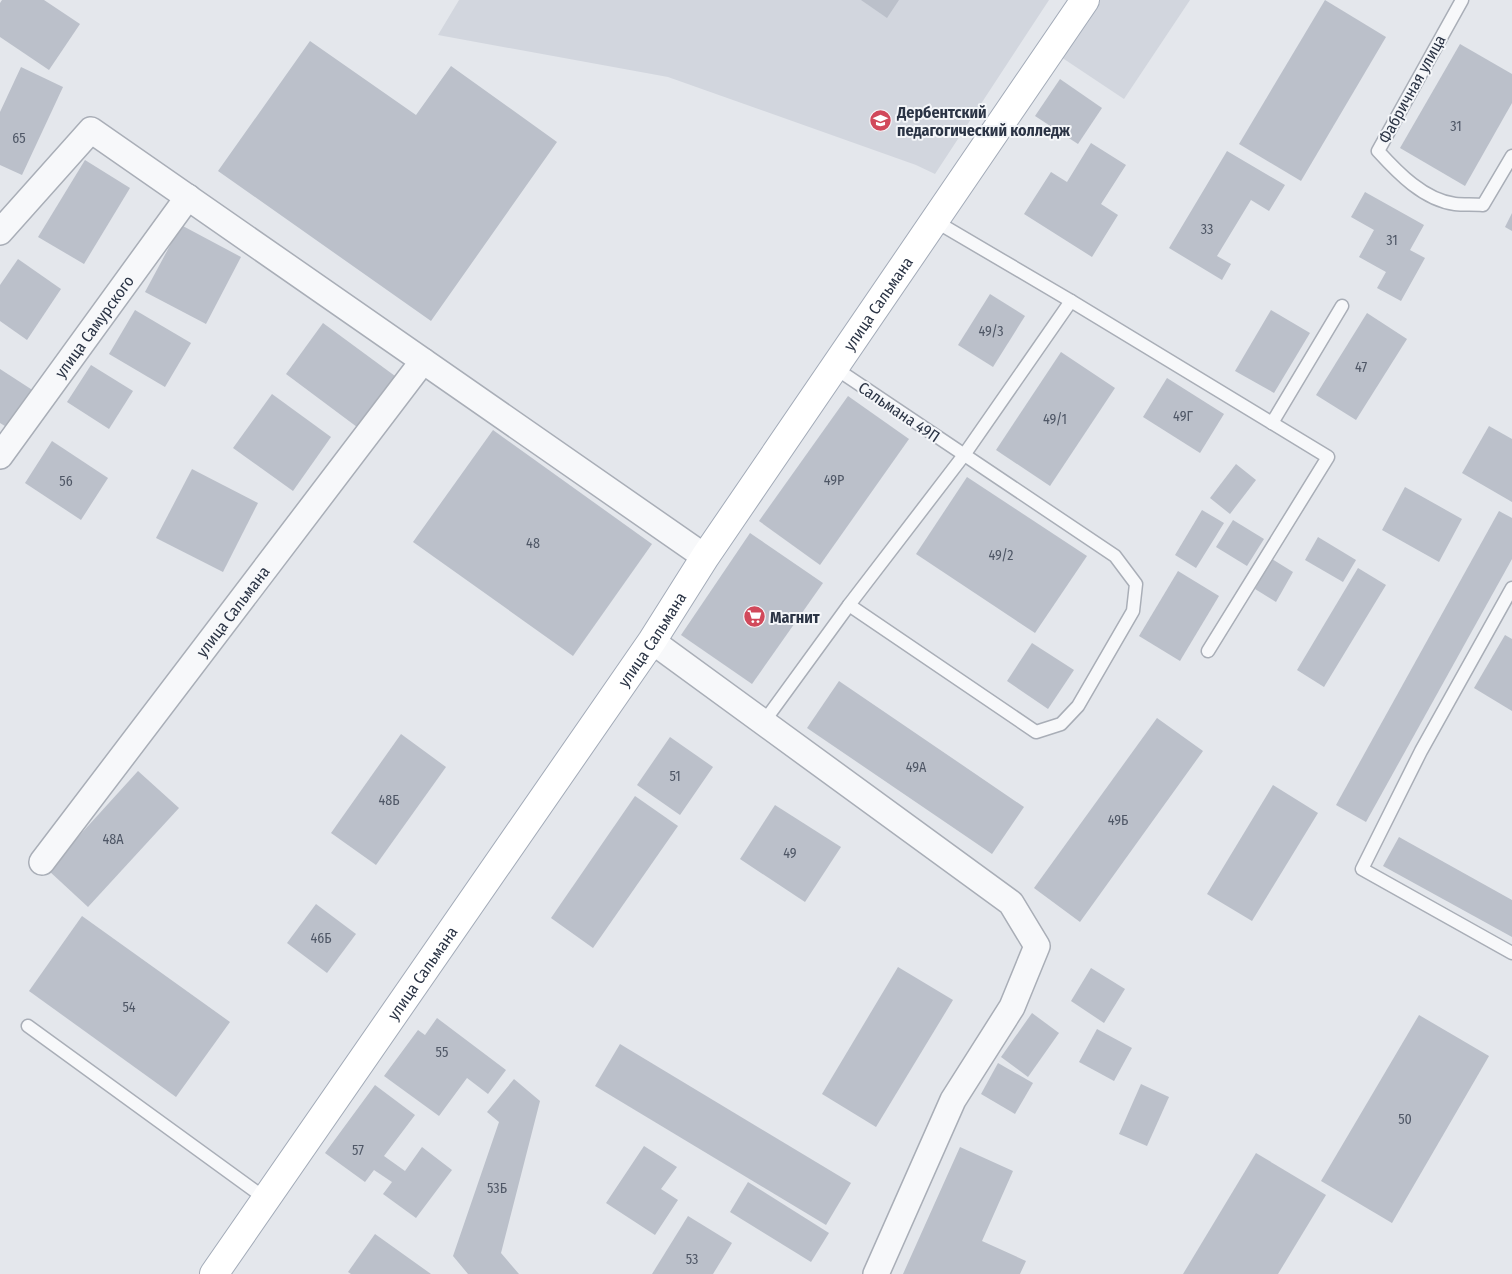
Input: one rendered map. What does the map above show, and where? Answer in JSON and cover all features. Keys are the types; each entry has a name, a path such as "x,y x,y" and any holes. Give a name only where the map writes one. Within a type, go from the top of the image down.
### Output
{"main road":[{"name":"улица Сальмана","path":"214,1274 652,641 705,557 1085,0"}],"street":[{"path":"0,232 91,130 705,557"},
{"name":"улица Самурского","path":"0,456 188,197"},
{"name":"улица Сальмана","path":"42,862 424,361"},
{"path":"652,641 1011,903 1037,946 1012,1007 953,1100 876,1274"}],"lane":[{"name":"Фабричная улица","path":"1462,0 1378,151 1399,174 1426,193 1453,204 1483,205 1512,156"},
{"path":"935,221 1071,300 1328,457 1208,651"},
{"path":"763,723 849,605 964,455 1071,300"},
{"path":"1272,423 1342,306"},
{"name":"Сальмана 49П","path":"835,368 1115,556 1136,584 1133,611 1078,706 1061,724 1036,732 849,605"},
{"path":"1512,588 1421,751 1362,869 1512,953"},
{"path":"28,1026 266,1199"}],"shaded area":[{"name":"Дербентский педагогический колледж","path":"459,0 1049,0 935,174 916,165 668,77 438,35"},
{"path":"1099,0 1190,0 1124,99 1061,57"}],"building":[{"path":"2,0 44,0 80,24 49,70 0,37 0,3"},
{"path":"861,0 899,0 887,18"},
{"path":"1325,0 1386,37 1301,181 1239,144"},
{"path":"310,41 416,115 451,66 557,142 431,321 218,171"},
{"path":"1460,44 1512,74 1512,103 1465,186 1400,148"},
{"path":"21,67 63,87 22,175 0,165 0,112"},
{"path":"1060,79 1102,108 1078,144 1035,116"},
{"path":"1091,143 1126,165 1101,204 1118,215 1092,257 1024,214 1051,172 1067,182"},
{"path":"1227,151 1285,185 1269,211 1251,200 1217,256 1231,264 1222,280 1169,248"},
{"path":"85,160 130,188 84,264 38,237"},
{"path":"1365,192 1424,225 1410,250 1425,258 1401,301 1377,288 1386,272 1359,257 1374,230 1351,217"},
{"path":"1512,213 1512,231 1505,227"},
{"path":"181,225 241,257 206,324 145,292"},
{"path":"18,259 61,289 27,340 0,321 0,285"},
{"path":"990,294 1025,316 993,367 958,345"},
{"path":"135,310 191,343 165,387 109,354"},
{"path":"1271,310 1310,333 1274,393 1235,371"},
{"path":"1367,313 1407,339 1356,420 1316,395"},
{"path":"323,323 395,376 357,427 286,374"},
{"path":"1061,352 1115,388 1050,486 996,450"},
{"path":"91,365 133,391 109,429 67,402"},
{"path":"0,369 37,393 13,431 0,423"},
{"path":"1167,378 1224,414 1200,453 1143,417"},
{"path":"272,394 331,437 293,491 233,448"},
{"path":"848,396 909,439 820,565 759,521"},
{"path":"1489,426 1512,439 1512,502 1462,473"},
{"path":"493,430 652,544 573,656 413,542"},
{"path":"52,441 108,478 81,520 25,483"},
{"path":"1236,464 1256,480 1230,514 1210,498"},
{"path":"192,469 258,503 223,572 156,538"},
{"path":"967,477 1087,556 1035,633 916,554"},
{"path":"1405,487 1462,519 1439,562 1382,530"},
{"path":"1202,510 1224,523 1196,568 1175,555"},
{"path":"1499,511 1512,518 1512,559 1366,822 1336,805"},
{"path":"1233,520 1264,539 1247,566 1216,547"},
{"path":"750,533 823,583 752,684 681,635"},
{"path":"1318,537 1356,560 1343,582 1305,560"},
{"path":"1272,559 1293,572 1276,602 1255,589"},
{"path":"1358,568 1386,585 1324,687 1297,670"},
{"path":"1178,571 1219,596 1180,661 1139,636"},
{"path":"1505,635 1512,639 1512,711 1474,688"},
{"path":"1032,643 1074,670 1048,709 1007,681"},
{"path":"839,681 1024,807 992,854 807,728"},
{"path":"1157,718 1203,751 1080,922 1034,888"},
{"path":"401,734 446,767 376,865 331,833"},
{"path":"670,737 713,767 680,815 637,785"},
{"path":"138,771 179,808 88,907 48,870"},
{"path":"1273,785 1318,813 1252,921 1207,894"},
{"path":"635,796 678,826 593,948 551,918"},
{"path":"775,805 841,847 805,902 740,859"},
{"path":"1399,837 1512,900 1512,937 1383,866"},
{"path":"316,904 356,934 327,973 287,943"},
{"path":"82,916 230,1022 176,1097 29,991"},
{"path":"898,967 953,1000 876,1127 822,1094"},
{"path":"1091,968 1125,989 1104,1023 1071,1001"},
{"path":"1032,1013 1059,1033 1028,1077 1001,1057"},
{"path":"1419,1015 1489,1056 1392,1223 1321,1181"},
{"path":"437,1018 506,1070 488,1094 467,1078 439,1116 384,1076 418,1030 425,1035"},
{"path":"1097,1029 1132,1048 1114,1081 1079,1062"},
{"path":"620,1044 851,1183 826,1225 595,1086"},
{"path":"998,1063 1033,1083 1015,1114 981,1094"},
{"path":"514,1079 540,1101 501,1253 519,1274 468,1274 453,1256 499,1122 487,1112"},
{"path":"1141,1084 1169,1097 1147,1146 1119,1134"},
{"path":"375,1085 415,1115 384,1156 405,1171 422,1147 452,1170 416,1218 383,1194 392,1182 374,1170 365,1182 325,1153"},
{"path":"644,1146 677,1167 661,1189 678,1200 655,1235 606,1203"},
{"path":"960,1147 1013,1171 982,1241 1026,1261 1020,1274 903,1274"},
{"path":"1256,1153 1326,1195 1278,1274 1183,1274"},
{"path":"748,1182 829,1233 811,1262 730,1212"},
{"path":"688,1216 732,1243 713,1274 652,1274"},
{"path":"375,1234 431,1274 351,1274 348,1272"}],"place":[{"name":"Дербентский педагогический колледж","path":"881,121"},
{"name":"Магнит","path":"754,617"}]}
